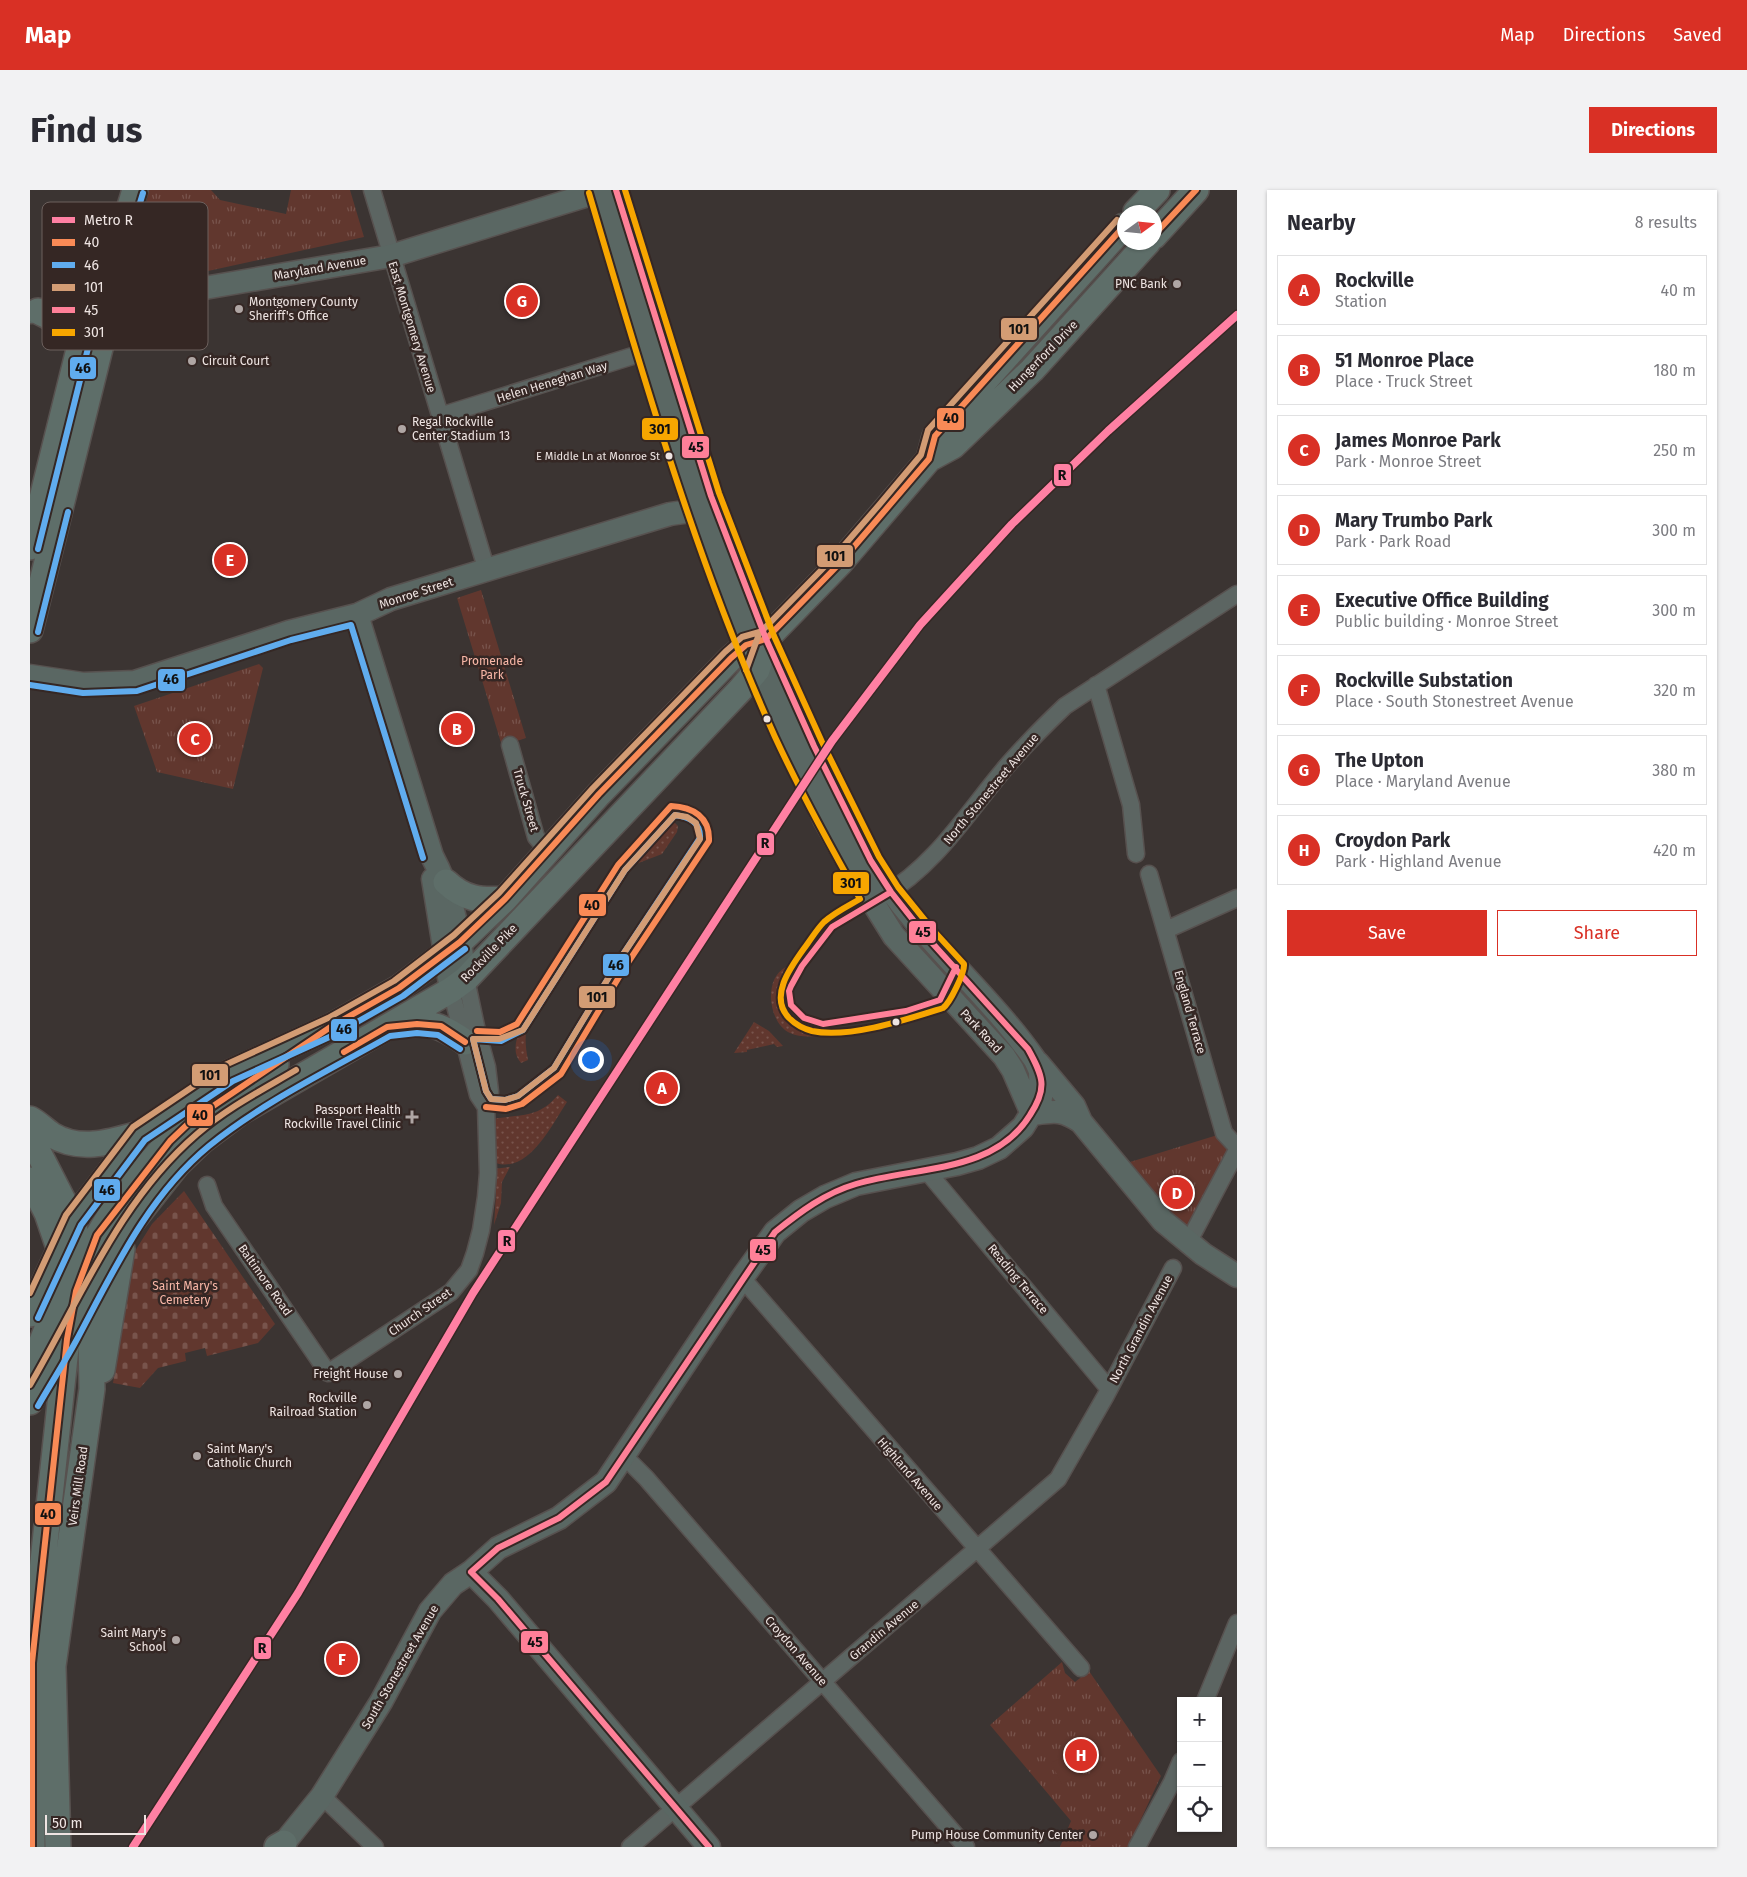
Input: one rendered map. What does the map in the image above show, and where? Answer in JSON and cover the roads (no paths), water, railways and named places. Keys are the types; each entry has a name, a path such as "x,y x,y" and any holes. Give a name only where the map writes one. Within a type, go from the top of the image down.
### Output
{"main road":[{"path":"131,202 135,190"},
{"path":"1143,205 1157,190"},
{"path":"1162,225 1183,195"},
{"name":"Hungerford Drive","path":"929,458 935,436 1117,234"},
{"name":"Hungerford Drive","path":"757,670 756,642 840,563 929,458 953,446 1032,370 1141,250"},
{"path":"30,547 79,350"},
{"path":"30,630 90,350"},
{"path":"67,1339 83,1268 97,1235 122,1200 170,1141 192,1121 332,1026 399,988 452,948 505,898 599,794 756,642"},
{"name":"Rockville Pike","path":"30,1402 67,1339 124,1232 172,1172 203,1140 239,1113 459,984 757,670"},
{"path":"446,882 455,890 471,899 505,898"},
{"path":"387,1027 416,1024 441,1026 465,1042"},
{"path":"30,1314 73,1220 139,1134 229,1073 332,1026"},
{"path":"30,1118 53,1136 79,1144 106,1143 139,1134"},
{"name":"Veirs Mill Road","path":"30,1136 73,1220 88,1300 91,1339 92,1389 83,1450 38,1664 58,1847"},
{"name":"Veirs Mill Road","path":"30,1180 47,1213 60,1251 67,1339 38,1664 32,1847"},
{"path":"30,1372 63,1288 73,1220"},
{"path":"83,1450 103,1368 124,1232"}],"street":[{"name":"East Montgomery Avenue","path":"372,190 486,570"},
{"name":"Maryland Avenue","path":"208,287 391,256 604,190"},
{"name":"Park Road","path":"604,190 702,501 756,642 814,746 853,827 881,897 894,936 1004,1056 1014,1070 1032,1114"},
{"name":"Helen Heneghan Way","path":"440,416 655,349"},
{"name":"Monroe Street","path":"30,676 83,684 135,682 289,632 357,614 391,600 486,570 670,514 684,512 702,501"},
{"name":"North Stonestreet Avenue","path":"881,897 916,874 937,854 1003,770 1042,728 1066,706 1237,594"},
{"path":"357,614 432,856 446,882 452,948"},
{"name":"Park Road","path":"757,670 824,820 881,897 925,935 965,977 1035,1060 1040,1071 1041,1098 1032,1114"},
{"path":"1096,685 1131,805 1136,854"},
{"name":"Truck Street","path":"510,745 536,838 548,851"},
{"path":"432,856 434,887 452,948"},
{"name":"England Terrace","path":"1149,874 1224,1134 1237,1148"},
{"path":"1166,930 1237,898"},
{"name":"Church Street","path":"452,948 459,984 465,1042 478,1095 486,1107"},
{"name":"Church Street","path":"328,1373 451,1292 469,1270 482,1230 486,1197 488,1173 486,1107 490,1092 487,1067 477,1031 459,984"},
{"path":"1035,1060 1074,1106 1081,1122 1163,1220 1188,1243 1237,1276"},
{"path":"1032,1114 1056,1111 1067,1113 1081,1122"},
{"name":"South Stonestreet Avenue","path":"280,1846 322,1796 381,1702 430,1611 453,1584 471,1572 498,1548 559,1518 583,1502 606,1482 625,1457 742,1278 775,1232 801,1211 825,1197 856,1184 978,1158 999,1148 1023,1127 1032,1114"},
{"path":"1188,1243 1237,1148"},
{"name":"Reading Terrace","path":"926,1170 1110,1389"},
{"name":"Baltimore Road","path":"208,1185 214,1206 328,1373"},
{"name":"North Grandin Avenue","path":"1110,1389 1173,1268"},
{"name":"Highland Avenue","path":"742,1278 977,1551 1081,1668"},
{"name":"Grandin Avenue","path":"630,1847 977,1551 1058,1479 1110,1389"},
{"name":"Croydon Avenue","path":"625,1457 646,1478 966,1847"},
{"path":"471,1572 498,1599 709,1847"},
{"path":"1207,1697 1237,1623"},
{"path":"1137,1847 1177,1770"},
{"path":"322,1796 374,1847"}],"metro line":[{"name":"R","path":"133,1847 298,1593 473,1293 832,741 920,625 1012,524 1108,431 1237,315"}],"place":[{"name":"PNC Bank","path":"1177,284"},
{"name":"The Upton","path":"522,301"},
{"name":"Montgomery County Sheriff's Office","path":"239,309"},
{"name":"Circuit Court","path":"192,361"},
{"name":"Regal Rockville Center Stadium 13","path":"402,429"},
{"name":"E Middle Ln at Monroe St","path":"669,456"},
{"name":"Executive Office Building","path":"230,560"},
{"name":"51 Monroe Place","path":"457,729"},
{"name":"James Monroe Park","path":"195,739"},
{"name":"Rockville","path":"662,1088"},
{"name":"Passport Health Rockville Travel Clinic","path":"412,1117"},
{"name":"Mary Trumbo Park","path":"1177,1193"},
{"name":"Freight House","path":"398,1374"},
{"name":"Rockville Railroad Station","path":"367,1405"},
{"name":"Saint Mary's Catholic Church","path":"197,1456"},
{"name":"Saint Mary's School","path":"176,1640"},
{"name":"Rockville Substation","path":"342,1659"},
{"name":"Croydon Park","path":"1081,1755"},
{"name":"Pump House Community Center","path":"1093,1835"}],"park label":[{"name":"Promenade Park","path":"492,668"},
{"name":"Saint Mary's Cemetery","path":"185,1293"}]}
